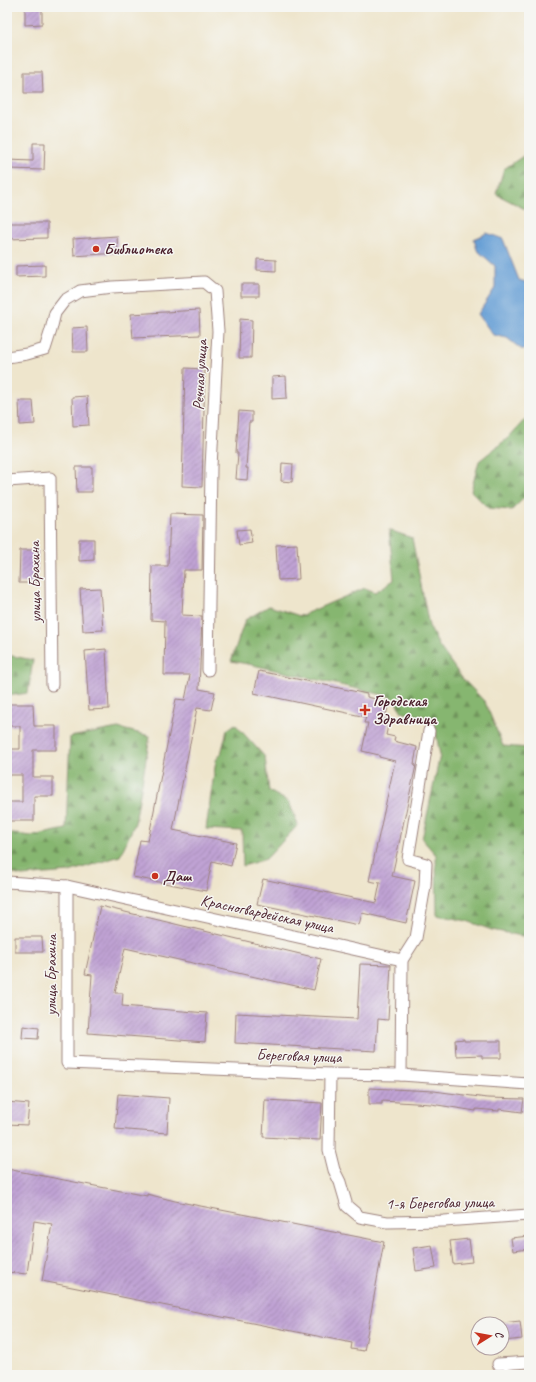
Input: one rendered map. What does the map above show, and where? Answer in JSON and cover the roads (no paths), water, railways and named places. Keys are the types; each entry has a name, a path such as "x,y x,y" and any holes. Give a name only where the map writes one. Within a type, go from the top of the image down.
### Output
{"street":[{"name":"Речная улица","path":"7,357 27,354 44,349 51,330 54,313 64,300 80,291 112,287 204,282 215,291 218,331 211,467 208,670"},
{"name":"улица Брахина","path":"7,481 50,478 52,685"},
{"path":"401,1075 402,960 416,938 426,886 426,864 408,859 428,731"},
{"name":"Красногвардейская улица","path":"7,882 67,886 402,960"},
{"name":"улица Брахина","path":"67,886 67,1063"},
{"name":"Береговая улица","path":"67,1063 330,1074 401,1075 529,1084"},
{"name":"1-я Береговая улица","path":"330,1074 329,1150 334,1170 340,1182 347,1206 360,1217 394,1222 444,1221 529,1216"},
{"path":"498,1364 529,1362"}],"water":[{"path":"487,233 503,239 519,280 529,283 529,350 521,349 507,338 493,335 478,314 495,288 495,266 477,250 474,239"}],"place":[{"name":"Библиотека","path":"96,249"},
{"name":"Городская Здравница","path":"365,710"},
{"name":"Даш","path":"155,876"}]}
